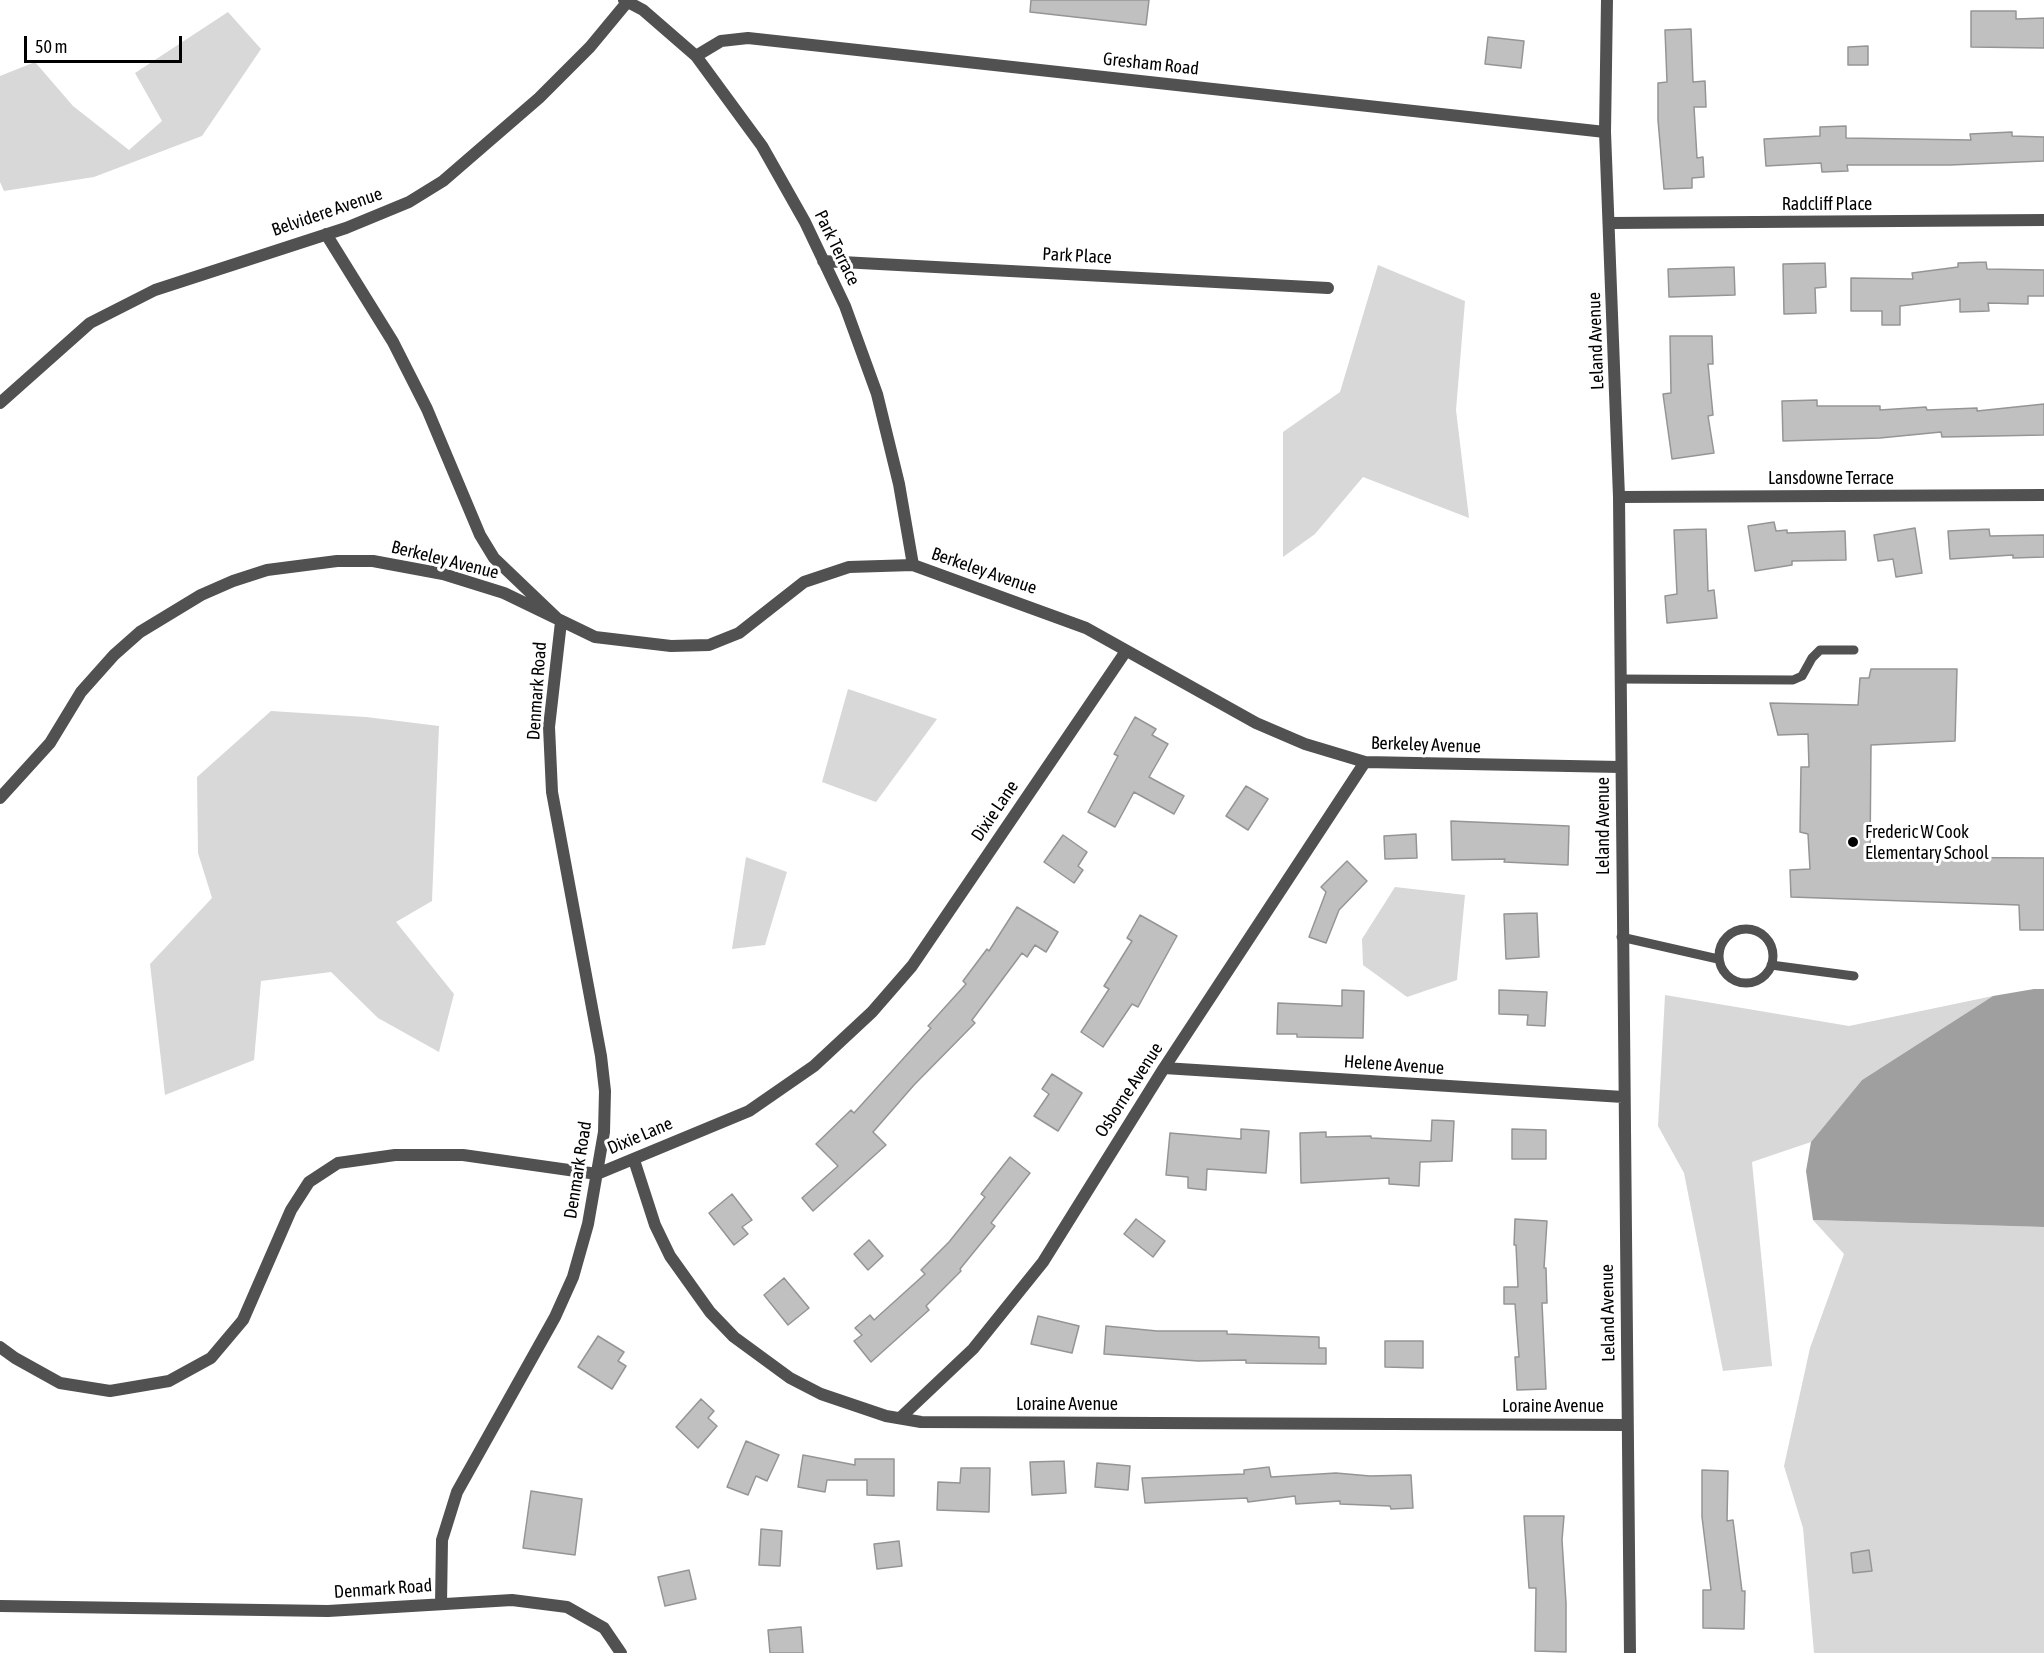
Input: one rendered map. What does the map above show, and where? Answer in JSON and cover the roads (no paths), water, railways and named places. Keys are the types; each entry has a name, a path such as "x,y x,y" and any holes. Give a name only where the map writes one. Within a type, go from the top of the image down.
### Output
{"street":[{"name":"Leland Avenue","path":"1606,0 1605,132 1611,223 1619,498 1630,1653"},
{"name":"Park Terrace","path":"627,1 696,56 762,146 823,261 845,306 877,394 899,484 913,565"},
{"name":"Belvidere Avenue","path":"0,403 90,323 155,290 326,234 409,202 443,181 539,98 590,47 627,1"},
{"name":"Gresham Road","path":"696,56 721,41 748,38 1605,132"},
{"name":"Radcliff Place","path":"1611,223 2044,220"},
{"name":"Denmark Road","path":"0,1606 328,1611 441,1605 442,1540 457,1492 555,1317 573,1277 588,1224 604,1132 605,1091 601,1056 552,792 549,727 561,622 494,558 480,535 427,409 393,342 326,234"},
{"name":"Park Place","path":"823,261 1328,288"},
{"name":"Lansdowne Terrace","path":"1619,498 2044,495"},
{"name":"Berkeley Avenue","path":"0,798 51,743 81,692 114,655 170,612 233,581 302,564 373,561 408,566 475,583 504,593 595,637 633,643 709,645 740,633 804,582 849,567 913,565 1045,611 1086,628 1256,723 1305,744 1365,762 1620,768"},
{"name":"Dixie Lane","path":"0,1347 60,1383 110,1391 169,1381 211,1358 243,1320 291,1210 309,1182 338,1163 394,1155 464,1155 597,1174 749,1111 814,1066 872,1012 912,966 1126,651"},
{"name":"Osborne Avenue","path":"900,1418 973,1349 1043,1262 1164,1068 1365,762"},
{"name":"Helene Avenue","path":"1164,1068 1623,1097"},
{"name":"Loraine Avenue","path":"634,1160 655,1225 670,1256 710,1312 734,1337 780,1372 821,1394 853,1407 900,1418 933,1422 1627,1425"},
{"path":"441,1605 512,1600 567,1607 604,1628 621,1653"}],"lane":[{"path":"1620,679 1793,680 1802,676 1812,658 1820,650 1854,650"},
{"path":"1752,931 1761,933 1768,939 1773,956 1771,965 1760,979 1743,983 1726,975 1718,959 1721,942 1735,933 1752,931"},
{"path":"1622,937 1718,959"},
{"path":"1771,965 1854,976"}],"place":[{"name":"Frederic W Cook Elementary School","path":"1853,842"}]}
